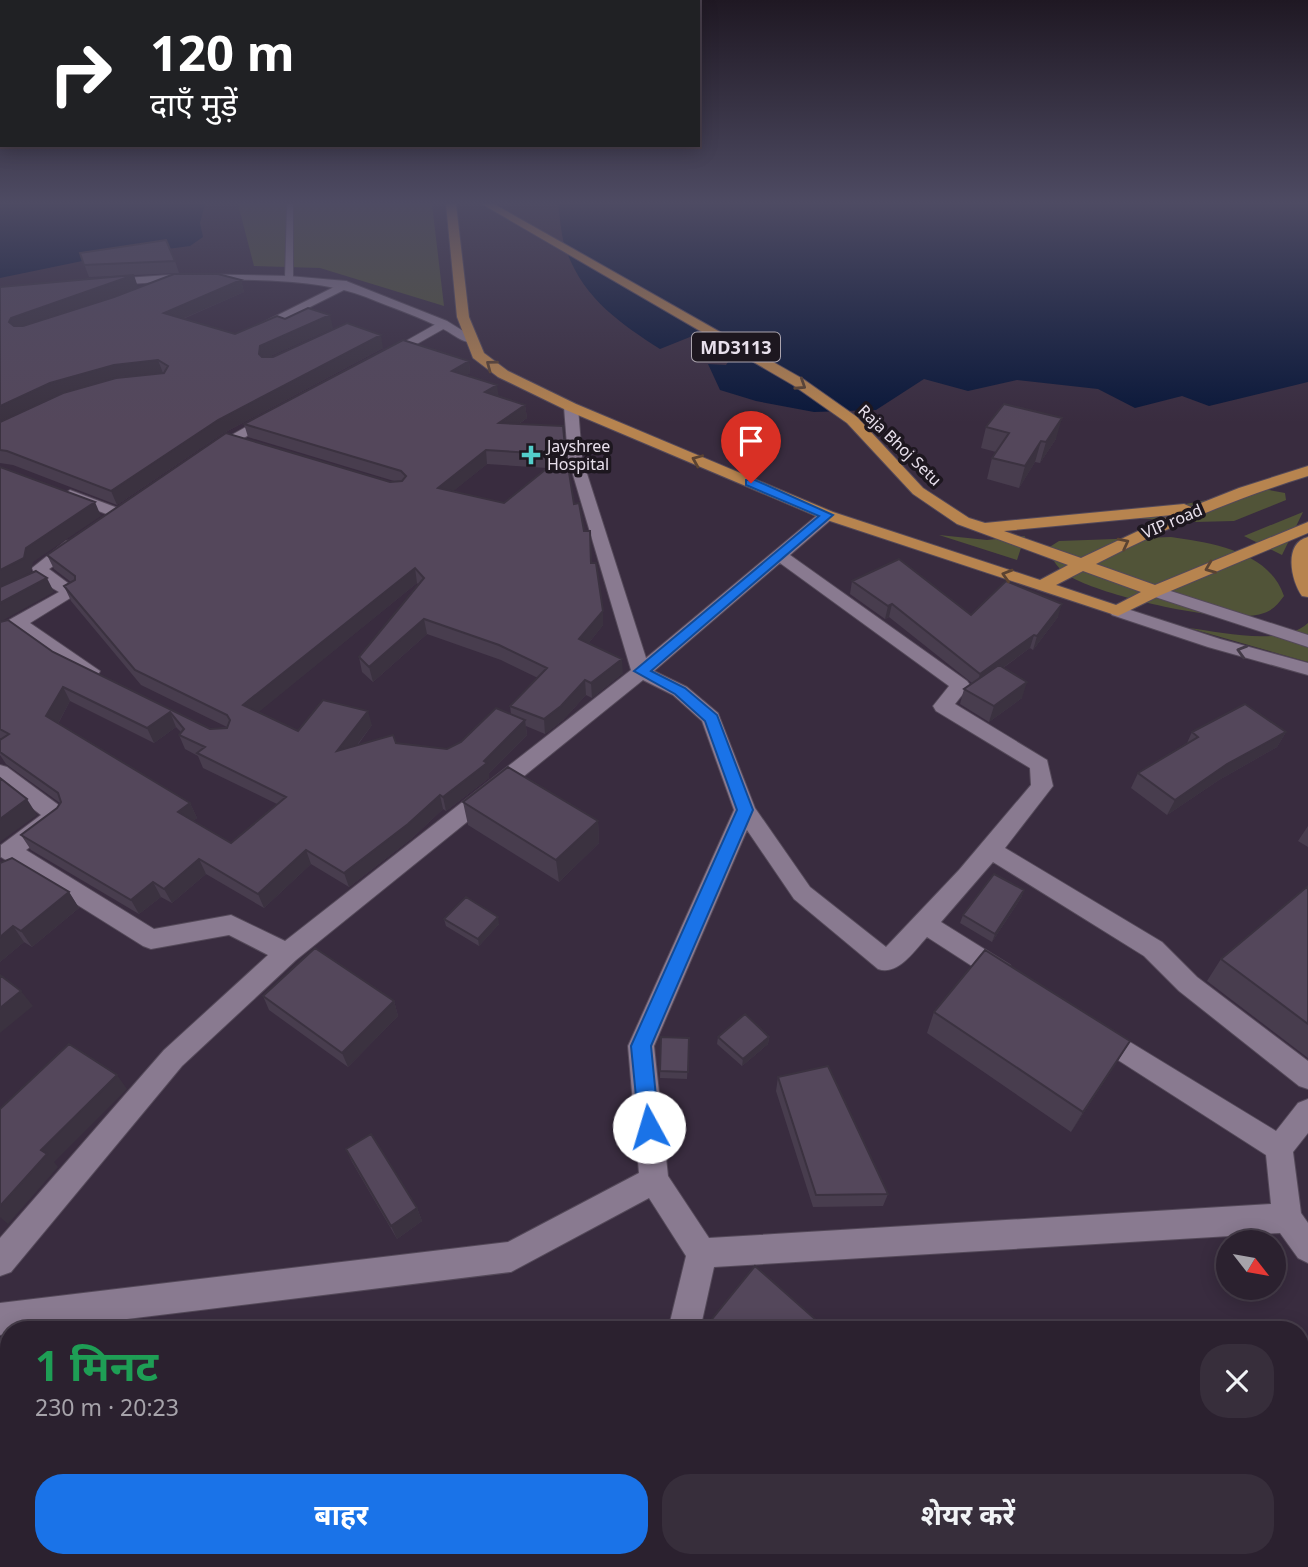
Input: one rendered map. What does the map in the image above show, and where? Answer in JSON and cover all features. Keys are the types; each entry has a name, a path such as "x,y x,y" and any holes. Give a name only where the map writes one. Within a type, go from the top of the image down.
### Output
{"main road":[{"path":"459,277 463,317 470,339 478,355 503,374 571,407 827,515 1118,611 1156,591 1308,527"},
{"name":"Raja Bhoj Setu","path":"615,277 799,382 852,421 918,491 963,521 1156,591"},
{"name":"VIP road","path":"1041,586 1147,531 1205,506 1308,471"},
{"path":"984,528 1205,506"},
{"path":"1308,542 1298,561 1303,586 1308,592"}],"street":[{"path":"93,283 182,277"},
{"path":"137,295 184,277"},
{"path":"191,277 289,279 346,285 443,324 470,339"},
{"path":"268,323 346,285"},
{"path":"367,365 395,345 443,324"},
{"path":"571,407 575,458 641,671 680,691 711,718 745,810 802,893 887,962 926,925 1042,786 1040,765 943,706 960,685 780,555"},
{"path":"195,462 228,439 286,408"},
{"path":"228,439 255,447"},
{"path":"56,489 117,513"},
{"path":"0,1261 173,1058 287,953 641,671 827,515"},
{"path":"8,628 71,592 37,578 40,568 84,537"},
{"path":"1156,591 1308,641"},
{"path":"1118,611 1308,669"},
{"path":"8,628 105,678"},
{"path":"0,772 57,815 9,851 23,860 151,939 231,925 287,953"},
{"path":"686,1321 702,1253 654,1180 641,1046 745,810"},
{"path":"991,850 1153,949 1188,984 1308,1077"},
{"path":"0,873 23,860"},
{"path":"926,925 1020,984"},
{"path":"1079,1021 1279,1148"},
{"path":"1308,1112 1279,1148 1287,1218 1308,1248"},
{"path":"0,1319 511,1256 654,1180"},
{"path":"702,1253 1287,1218"}],"green space":[{"path":"350,277 441,277 444,306"},
{"path":"1264,489 1285,493 1286,500 1234,521 1195,522 1118,517"},
{"path":"1303,512 1282,555 1244,536"},
{"path":"939,535 987,540 1025,536 1017,560"},
{"path":"1171,537 1221,546 1252,559 1277,581 1284,596 1270,610 1247,616 1224,616 1166,607 1087,585 1071,577 1056,565 1048,548 1059,541"},
{"path":"1308,623 1308,662 1189,628 1234,635 1268,636 1297,630"}],"water":[{"path":"579,277 1308,277 1308,382 1209,406 1182,396 1135,408 1098,389 1017,380 968,391 924,379 876,410 814,412 756,401 720,390 708,364 726,365 732,356 720,353 731,341 705,331 660,349 603,307"}],"building":[{"path":"128,277 11,318 9,322 14,326 23,326 166,277 230,277 241,280 164,313 235,334 277,316 285,319 308,308 330,315 260,346 259,354 262,357 273,357 347,323 381,335 218,420 111,491 0,450 0,422 63,393 116,378 164,373 168,366 158,360 114,365 50,383 0,406 0,287"},
{"path":"403,340 469,361 452,371 497,385 485,392 525,405 499,423 563,426 565,447 563,455 486,450 438,488 504,503 566,453 574,504 579,503 584,531 590,531 591,563 596,563 603,611 579,639 622,659 591,683 585,680 561,706 544,719 510,706 547,668 499,645 424,619 369,667 359,657 424,578 415,568 243,705 298,731 323,700 368,711 337,751 393,735 396,743 447,749 461,742 496,708 525,720 484,761 487,763 443,797 440,795 408,824 344,873 306,850 258,894 199,859 164,889 153,882 131,900 21,835 61,802 58,793 0,752 0,740 9,734 0,729 0,622 8,620 53,652 210,729 227,728 230,720 227,715 135,670 64,586 75,580 75,576 47,555 226,433 390,482 402,481 406,476 401,471 244,424","holes":["63,687 147,728 170,712 184,729 179,735 205,747 197,753 286,797 231,843 178,812 190,803 46,716"]},
{"path":"1004,404 1062,418 1046,442 1041,441 1025,466 992,458 1009,433 986,427"},
{"path":"0,467 95,502 26,548 24,558 0,570"},
{"path":"899,559 971,615 1006,581 1062,604 1037,636 1034,635 980,674 892,604 888,606 852,581"},
{"path":"36,571 47,578 0,603 0,587"},
{"path":"999,665 1027,682 994,706 964,689"},
{"path":"1245,704 1286,732 1227,764 1175,800 1138,773 1198,737 1192,732"},
{"path":"508,767 598,821 556,860 463,802"},
{"path":"0,778 27,799 0,819"},
{"path":"12,858 69,892 21,931 13,926 0,937 0,863"},
{"path":"994,874 1024,890 995,934 963,915"},
{"path":"1308,886 1308,1024 1221,959"},
{"path":"466,897 498,917 478,939 444,919"},
{"path":"315,948 394,1001 342,1053 263,996"},
{"path":"985,950 1130,1041 1083,1112 934,1012"},
{"path":"0,975 21,991 0,1008"},
{"path":"745,1014 769,1037 743,1059 718,1037"},
{"path":"661,1037 689,1038 688,1072 660,1071"},
{"path":"69,1044 117,1075 41,1150 47,1154 0,1206 0,1109"},
{"path":"828,1066 888,1194 816,1195 778,1077"},
{"path":"371,1134 417,1208 391,1226 346,1149"},
{"path":"755,1266 817,1321 710,1321"}],"place":[{"name":"Jayshree Hospital","path":"531,455"}],"route":[{"path":"649,1127 641,1046 745,810 711,718 680,691 641,671 827,515 751,483"}]}
